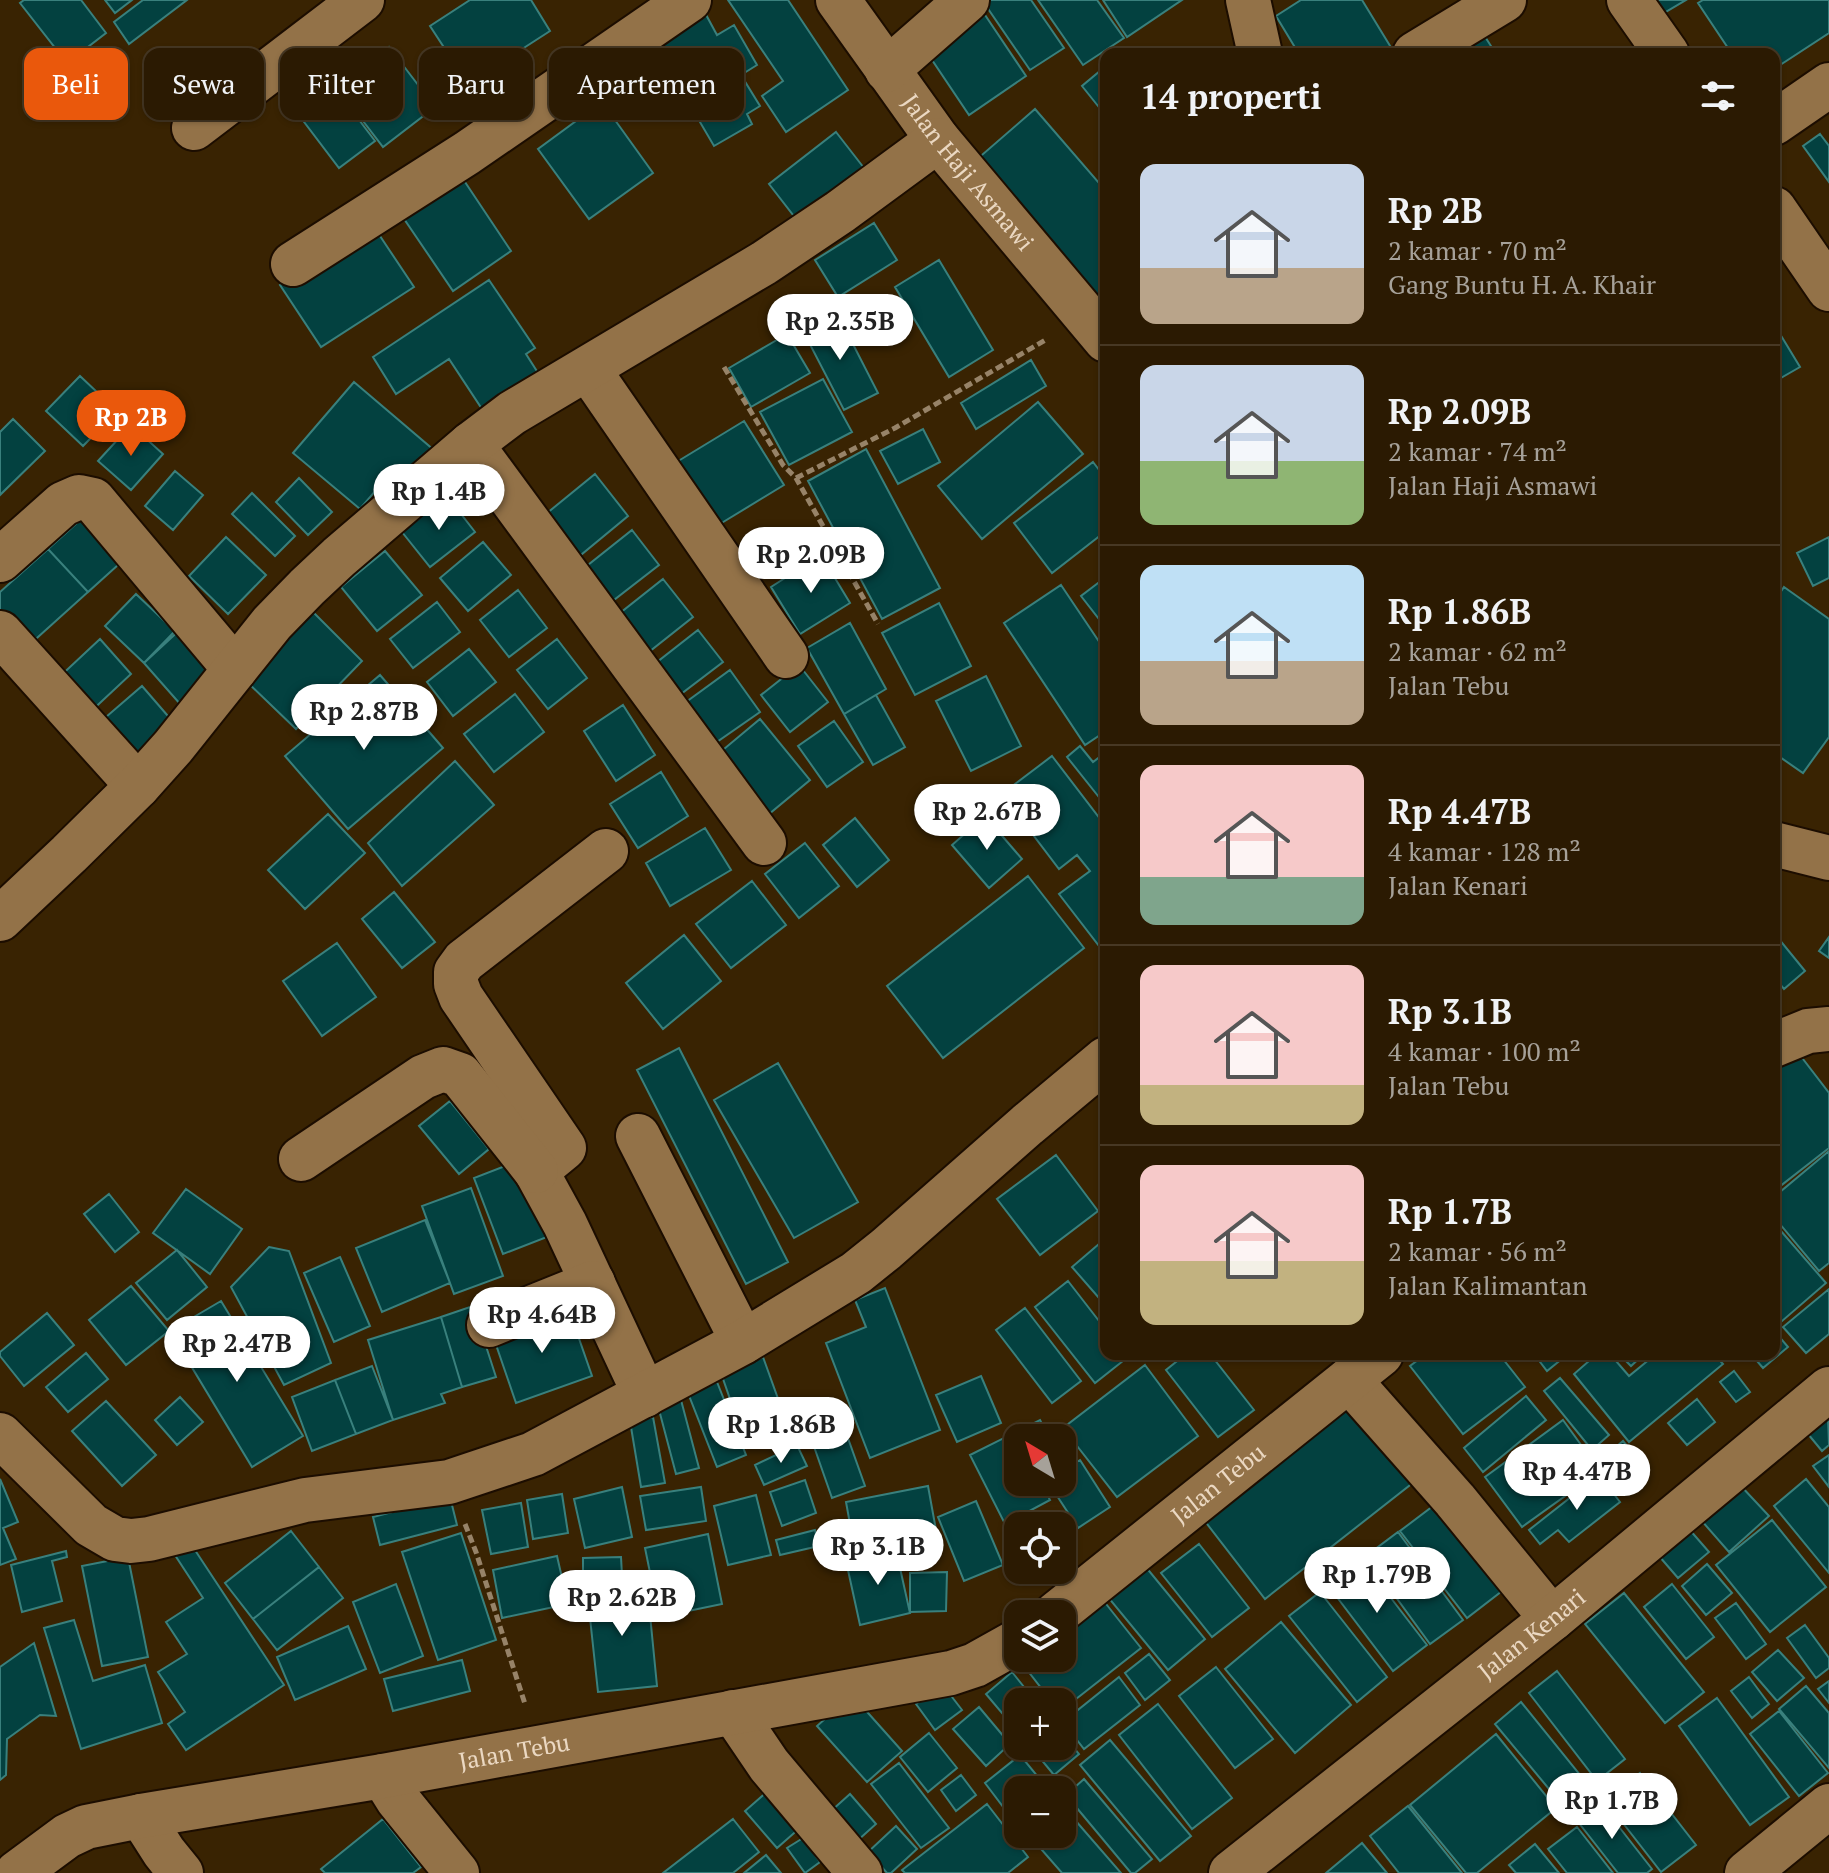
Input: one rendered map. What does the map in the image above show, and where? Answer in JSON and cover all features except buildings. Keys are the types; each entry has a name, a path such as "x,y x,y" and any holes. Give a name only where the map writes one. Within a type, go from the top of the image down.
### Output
{"street":[{"path":"194,128 362,0"},
{"path":"293,264 467,153 689,0"},
{"name":"Jalan Haji Asmawi","path":"838,0 938,140 1096,328"},
{"path":"887,70 967,0"},
{"path":"1248,0 1259,48"},
{"path":"1425,48 1504,0"},
{"path":"1629,0 1663,48"},
{"path":"1780,119 1829,85"},
{"path":"0,919 138,786 272,623 307,587 471,444 512,413 764,263 938,140"},
{"path":"1780,218 1829,289"},
{"path":"588,369 786,656"},
{"path":"471,444 764,843"},
{"path":"0,560 63,504 79,497 93,500 235,669"},
{"path":"0,633 138,786"},
{"path":"1780,846 1829,858"},
{"path":"536,1171 564,1148 461,997 456,972 464,961 606,851"},
{"path":"1780,1043 1808,1031 1829,1029"},
{"path":"0,1435 91,1525 115,1539 131,1541 305,1500 449,1482 533,1454 743,1342 856,1273 1100,1064"},
{"path":"301,1159 423,1077 443,1069 460,1075 536,1171 565,1224 645,1395"},
{"path":"638,1136 743,1342"},
{"path":"489,1325 593,1283"},
{"path":"1365,1367 1455,1500 1552,1619"},
{"name":"Jalan Tebu","path":"1074,1600 1365,1367"},
{"name":"Jalan Kenari","path":"1231,1873 1552,1619 1829,1389"},
{"name":"Jalan Tebu","path":"17,1873 67,1836 86,1827 951,1673 975,1665 1004,1649"},
{"path":"733,1712 769,1765 860,1873"},
{"path":"383,1776 398,1800 457,1873"},
{"path":"1747,1873 1829,1806"},
{"path":"141,1816 181,1873"}],"path":[{"path":"796,478 907,422 980,380 1096,328"},
{"path":"724,367 783,465 796,478 878,624"},
{"path":"449,1482 476,1552 538,1748"}]}
